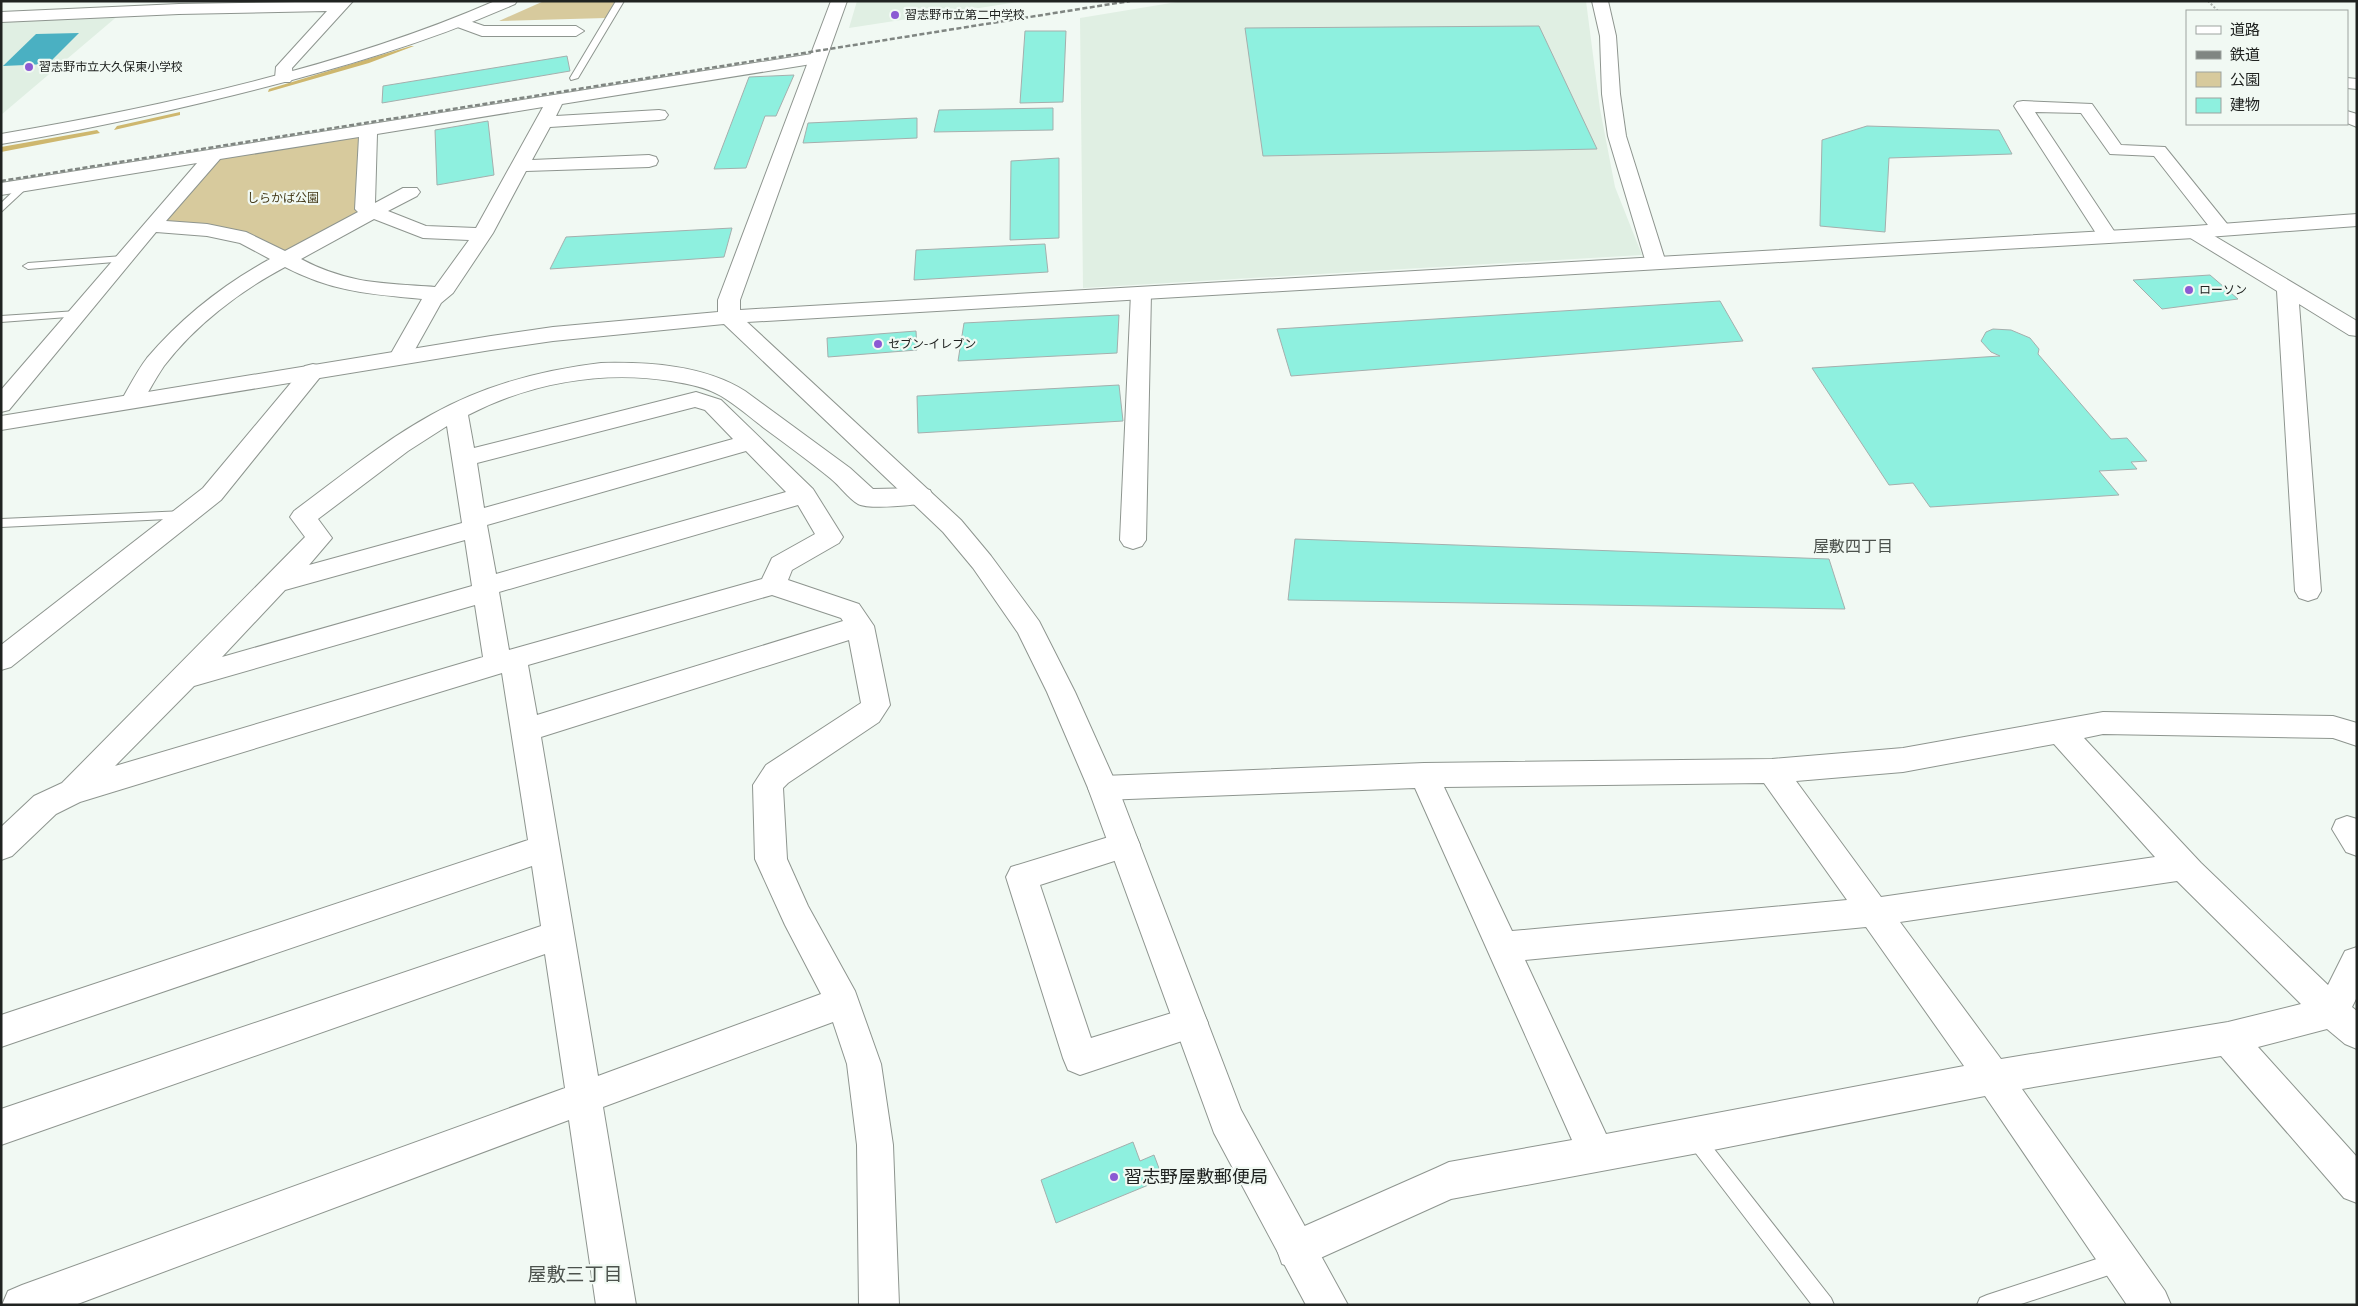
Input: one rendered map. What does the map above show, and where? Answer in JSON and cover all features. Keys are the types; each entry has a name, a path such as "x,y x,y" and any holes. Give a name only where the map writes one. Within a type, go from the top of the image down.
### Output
{"street":[{"path":"42,15 58,1"},
{"path":"728,317 729,300 839,1"},
{"path":"1600,1 1608,36 1611,94 1617,136 1656,263"},
{"path":"1,139 147,111 284,78 362,56 458,22 505,2"},
{"path":"1,17 184,5 343,4"},
{"path":"284,78 284,68 343,4"},
{"path":"458,22 482,31 576,31"},
{"path":"1,189 818,58"},
{"path":"400,357 433,299 446,288 482,234 556,100"},
{"path":"2108,236 2023,106 2086,108 2116,150 2159,151 2222,230"},
{"path":"544,122 659,115"},
{"path":"368,130 365,209 424,232 482,234"},
{"path":"1,405 151,226 215,154"},
{"path":"520,166 649,161"},
{"path":"132,401 154,364 186,327 222,299 285,259 410,192"},
{"path":"1,423 313,370 553,334 728,317 2194,232 2357,220"},
{"path":"151,226 207,230 246,238 318,276 356,287 438,294"},
{"path":"2194,232 2357,330"},
{"path":"2287,289 2308,591"},
{"path":"1133,540 1141,293"},
{"path":"728,317 952,526 982,562 1029,628 1061,692 1103,788 1227,1120 1296,1250 1328,1305"},
{"path":"71,792 185,678 319,538 303,516 415,435 456,412 539,381 614,368 648,370 690,377 724,387 841,474 867,498 921,496"},
{"path":"1,660 12,641 212,494 313,370"},
{"path":"463,459 696,399 714,405 804,495 830,537 781,564 773,585"},
{"path":"456,412 485,590 526,730 614,1304"},
{"path":"276,583 750,442"},
{"path":"185,678 804,495"},
{"path":"1,847 45,805 71,792 505,662 773,585 850,611 860,626 876,705 869,714 776,774 768,785 771,858 796,915 843,1002 864,1064 875,1145 879,1305"},
{"path":"526,730 860,626"},
{"path":"1103,788 1424,776 1772,771 1903,760 2103,723 2333,727 2357,735"},
{"path":"2059,730 2184,866 2344,1022"},
{"path":"1772,771 1993,1077 2151,1305"},
{"path":"1424,776 1596,1153"},
{"path":"1124,845 1022,877 1080,1058 1191,1023"},
{"path":"1,1031 545,848"},
{"path":"1502,946 1874,912 2184,866"},
{"path":"1,1127 558,935"},
{"path":"2344,1022 2357,962"},
{"path":"22,1305 843,1002"},
{"path":"1296,1250 1449,1181 1693,1136 1993,1077 2228,1038 2344,1022"},
{"path":"2228,1038 2357,1185"}],"lane":[{"path":"574,78 620,1"},
{"path":"1,209 25,185"},
{"path":"28,266 123,259"},
{"path":"1,319 78,314"},
{"path":"1,523 185,515"},
{"path":"1693,1136 1824,1305"},
{"path":"1987,1305 2121,1261"}],"path":[{"path":"2208,1 2217,10"}],"shaded area":[{"name":"習志野市立第二中学校","path":"857,1 1024,1 849,28"},
{"path":"1183,1 1586,1 1600,109 1615,187 1642,255 1083,288 1080,18"},
{"name":"習志野市立大久保東小学校","path":"120,14 1,115 1,20"},
{"path":"414,46 369,63 268,92 269,89"},
{"path":"180,112 180,115 114,130 117,126"},
{"path":"97,130 100,133 1,152 1,147"}],"green space":[{"path":"544,1 615,1 606,18 499,21"},
{"name":"しらかば公園","path":"365,135 364,213 287,255 217,228 157,225 219,156"}],"water":[{"path":"79,33 48,64 3,66 36,34"}],"building":[{"path":"1539,26 1597,149 1263,156 1245,28"},
{"path":"1025,31 1066,31 1063,102 1020,103"},
{"path":"567,56 570,71 382,103 383,86"},
{"path":"794,75 776,116 765,116 746,168 714,169 749,77"},
{"path":"1053,108 1053,130 934,132 939,110"},
{"path":"917,118 917,138 803,143 808,123"},
{"path":"488,121 494,175 437,185 435,130"},
{"path":"1867,126 1999,130 2012,154 1889,158 1885,232 1820,226 1822,140"},
{"path":"1059,158 1059,238 1010,240 1011,161"},
{"path":"732,228 724,257 550,269 566,237"},
{"path":"1045,244 1048,272 914,280 916,250"},
{"path":"2210,275 2238,299 2162,309 2133,280"},
{"path":"1720,301 1743,341 1291,376 1277,329"},
{"path":"1119,315 1117,353 958,361 964,323"},
{"path":"1993,329 2011,330 2030,338 2039,349 2038,354 2111,439 2127,438 2147,461 2131,462 2137,469 2099,471 2119,495 1930,507 1913,483 1889,485 1812,368 2000,356 1991,352 1981,341 1986,332"},
{"path":"916,331 917,350 828,357 827,338"},
{"path":"1119,385 1123,421 918,433 917,396"},
{"path":"1295,539 1829,559 1845,609 1288,600"},
{"path":"1133,1142 1140,1161 1154,1155 1163,1179 1056,1223 1041,1180"}],"railway":[{"path":"1,181 1130,1"}],"place":[{"name":"習志野市立第二中学校","path":"895,15"},
{"name":"習志野市立大久保東小学校","path":"29,67"},
{"name":"ローソン","path":"2189,290"},
{"name":"セブン-イレブン","path":"878,344"},
{"name":"習志野屋敷郵便局","path":"1114,1177"}],"district":[{"name":"屋敷四丁目","path":"1853,546"},
{"name":"屋敷三丁目","path":"575,1274"}]}
